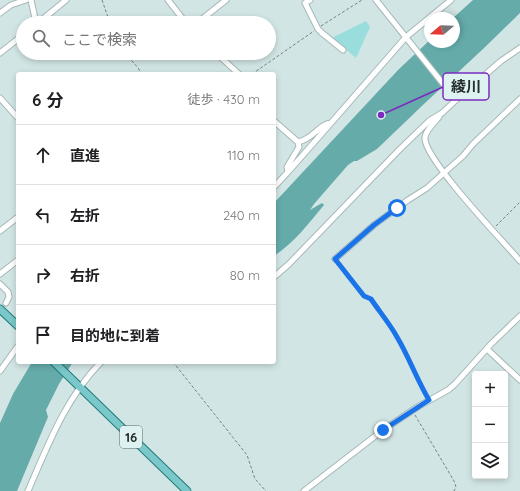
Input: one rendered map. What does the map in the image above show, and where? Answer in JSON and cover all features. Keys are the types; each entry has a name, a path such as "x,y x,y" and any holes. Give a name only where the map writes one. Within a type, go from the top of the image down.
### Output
{"main road":[{"path":"0,309 16,324"},
{"name":"16","path":"56,364 187,491"}],"street":[{"path":"0,13 11,5 26,0"},
{"path":"32,0 35,16"},
{"path":"46,16 66,0"},
{"path":"168,0 181,16"},
{"path":"206,16 226,0"},
{"path":"310,0 305,3 318,28 343,50"},
{"path":"376,0 455,99"},
{"path":"276,185 387,60 407,39 451,0"},
{"path":"0,53 16,40"},
{"path":"520,48 501,61 455,99 442,113 424,138 426,144 444,172 492,231 520,261"},
{"path":"224,60 237,72"},
{"path":"0,98 16,116"},
{"path":"335,259 374,225 427,188 463,156 473,144 520,99"},
{"path":"276,275 289,264 429,121 442,113"},
{"path":"298,142 310,137 326,123 331,122"},
{"path":"276,123 298,142 299,147 287,167 288,172"},
{"path":"0,231 16,219"},
{"path":"0,274 16,262"},
{"path":"0,284 8,292 9,297 6,303"},
{"path":"304,491 383,430 429,400 448,390 487,348 520,316"},
{"path":"0,371 16,348"},
{"path":"487,348 520,380"},
{"path":"0,364 10,356"},
{"path":"28,491 57,423 78,385 99,364"}],"path":[{"path":"102,0 108,16"},
{"path":"276,57 362,0"},
{"path":"132,60 140,72"},
{"path":"255,72 272,60"},
{"path":"492,231 520,202"},
{"path":"335,259 364,296 371,299 397,336 429,400"},
{"path":"175,364 247,455 255,479 266,491"},
{"path":"412,411 454,481 456,487 454,491"}],"shaded area":[{"path":"473,0 520,0 520,13 483,49 377,149 348,165 310,210 322,203 324,205 295,239 276,255 276,201 399,69 424,46 424,48 460,48 460,12"},
{"path":"366,21 370,27 356,58 332,38"},
{"path":"31,364 72,364 59,384 46,410 48,417 17,491 0,491 0,423 13,394"}],"place":[{"name":"綾川","path":"381,115"}],"route":[{"path":"383,430 429,400 412,369 409,359 397,336 371,299 364,296 335,259 374,225 397,208"}]}
